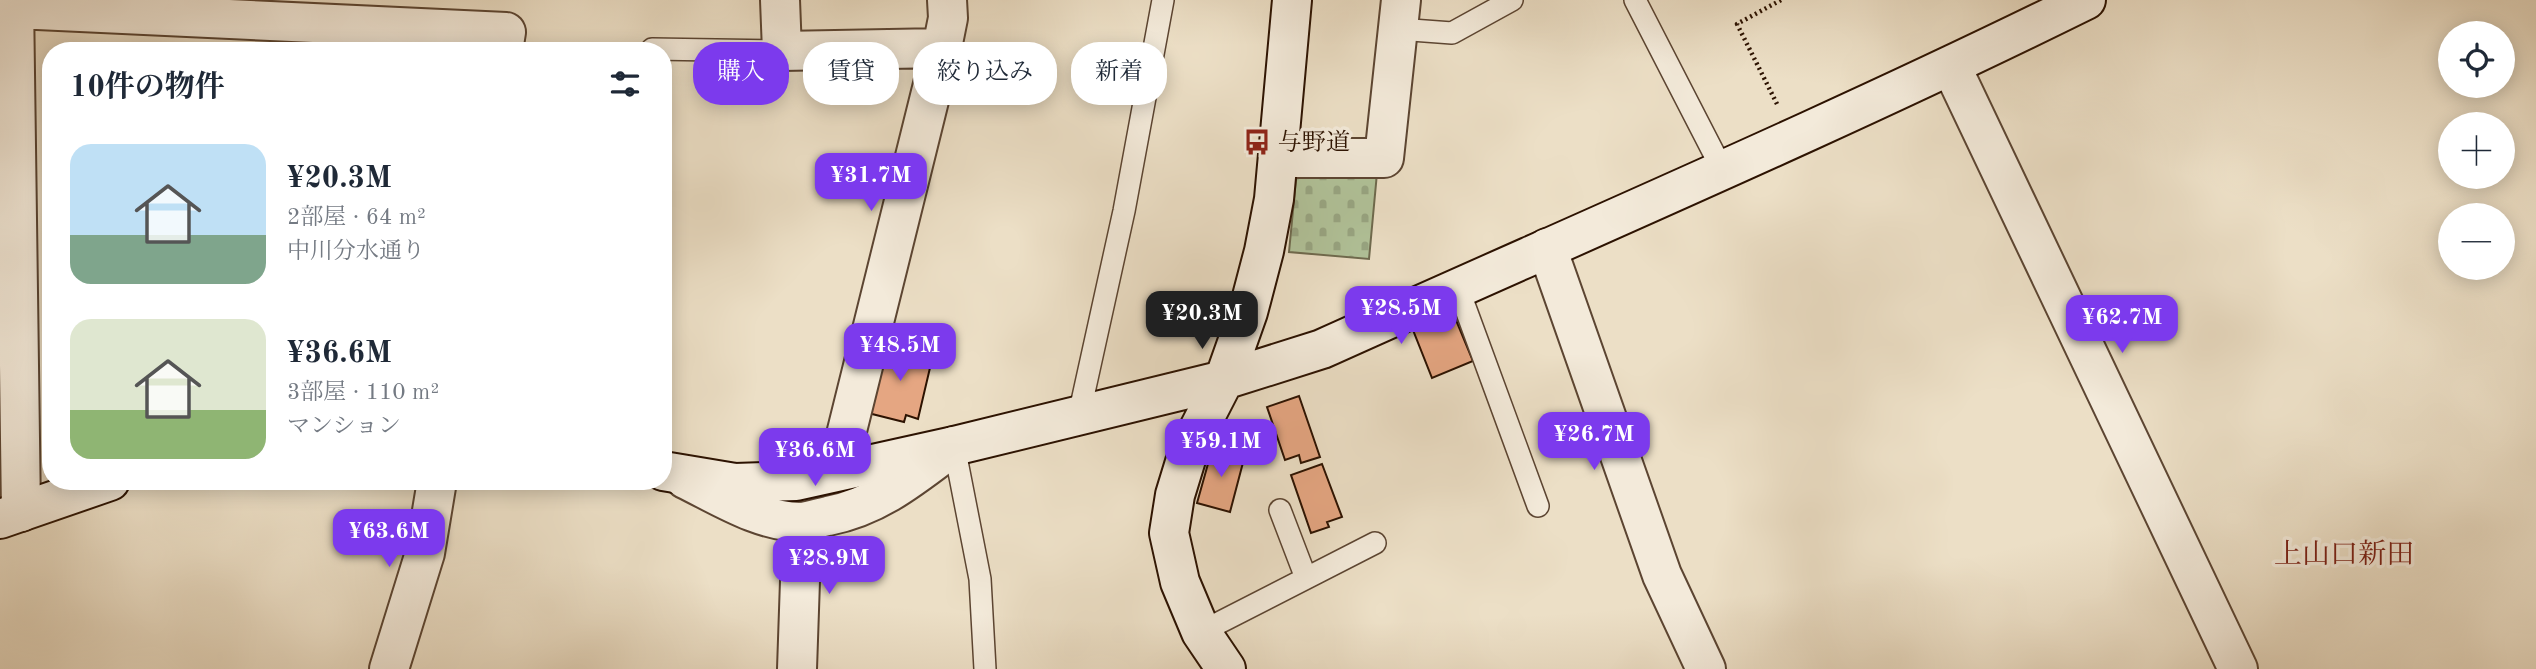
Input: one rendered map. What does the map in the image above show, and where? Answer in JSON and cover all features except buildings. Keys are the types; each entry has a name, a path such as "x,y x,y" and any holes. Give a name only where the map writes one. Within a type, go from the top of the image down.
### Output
{"street":[{"path":"780,0 782,42"},
{"path":"943,42 948,18 947,0"},
{"path":"1226,669 1201,632 1181,582 1169,533 1175,495 1190,446 1224,380 1248,312 1264,251 1274,199 1292,0"},
{"path":"672,473 735,483 796,481 954,446 1224,380 1322,349 1951,66 2086,0"},
{"path":"84,490 10,515 8,87 15,5 506,32 504,42"},
{"path":"1278,158 1384,159 1400,14"},
{"path":"789,51 913,49"},
{"path":"1951,66 2238,669"},
{"path":"837,471 928,105"},
{"path":"1547,248 1662,575 1706,669"},
{"path":"672,474 736,505 775,518 802,522 861,508 901,486 954,446"},
{"path":"389,669 425,553 436,490"},
{"path":"797,669 802,522"}],"lane":[{"path":"1079,415 1124,211 1163,0"},
{"path":"1400,14 1452,33 1511,0"},
{"path":"1634,0 1722,169"},
{"path":"672,49 693,50"},
{"path":"1458,288 1538,506"},
{"path":"954,446 980,579 985,669"},
{"path":"1280,510 1306,578"},
{"path":"1201,632 1375,542"}],"path":[{"path":"1781,0 1737,24 1794,137"}],"green space":[{"path":"1297,169 1377,173 1369,259 1289,252"}],"place":[{"name":"与野道","path":"1257,142"}],"district":[{"name":"上山口新田","path":"2344,553"}]}
